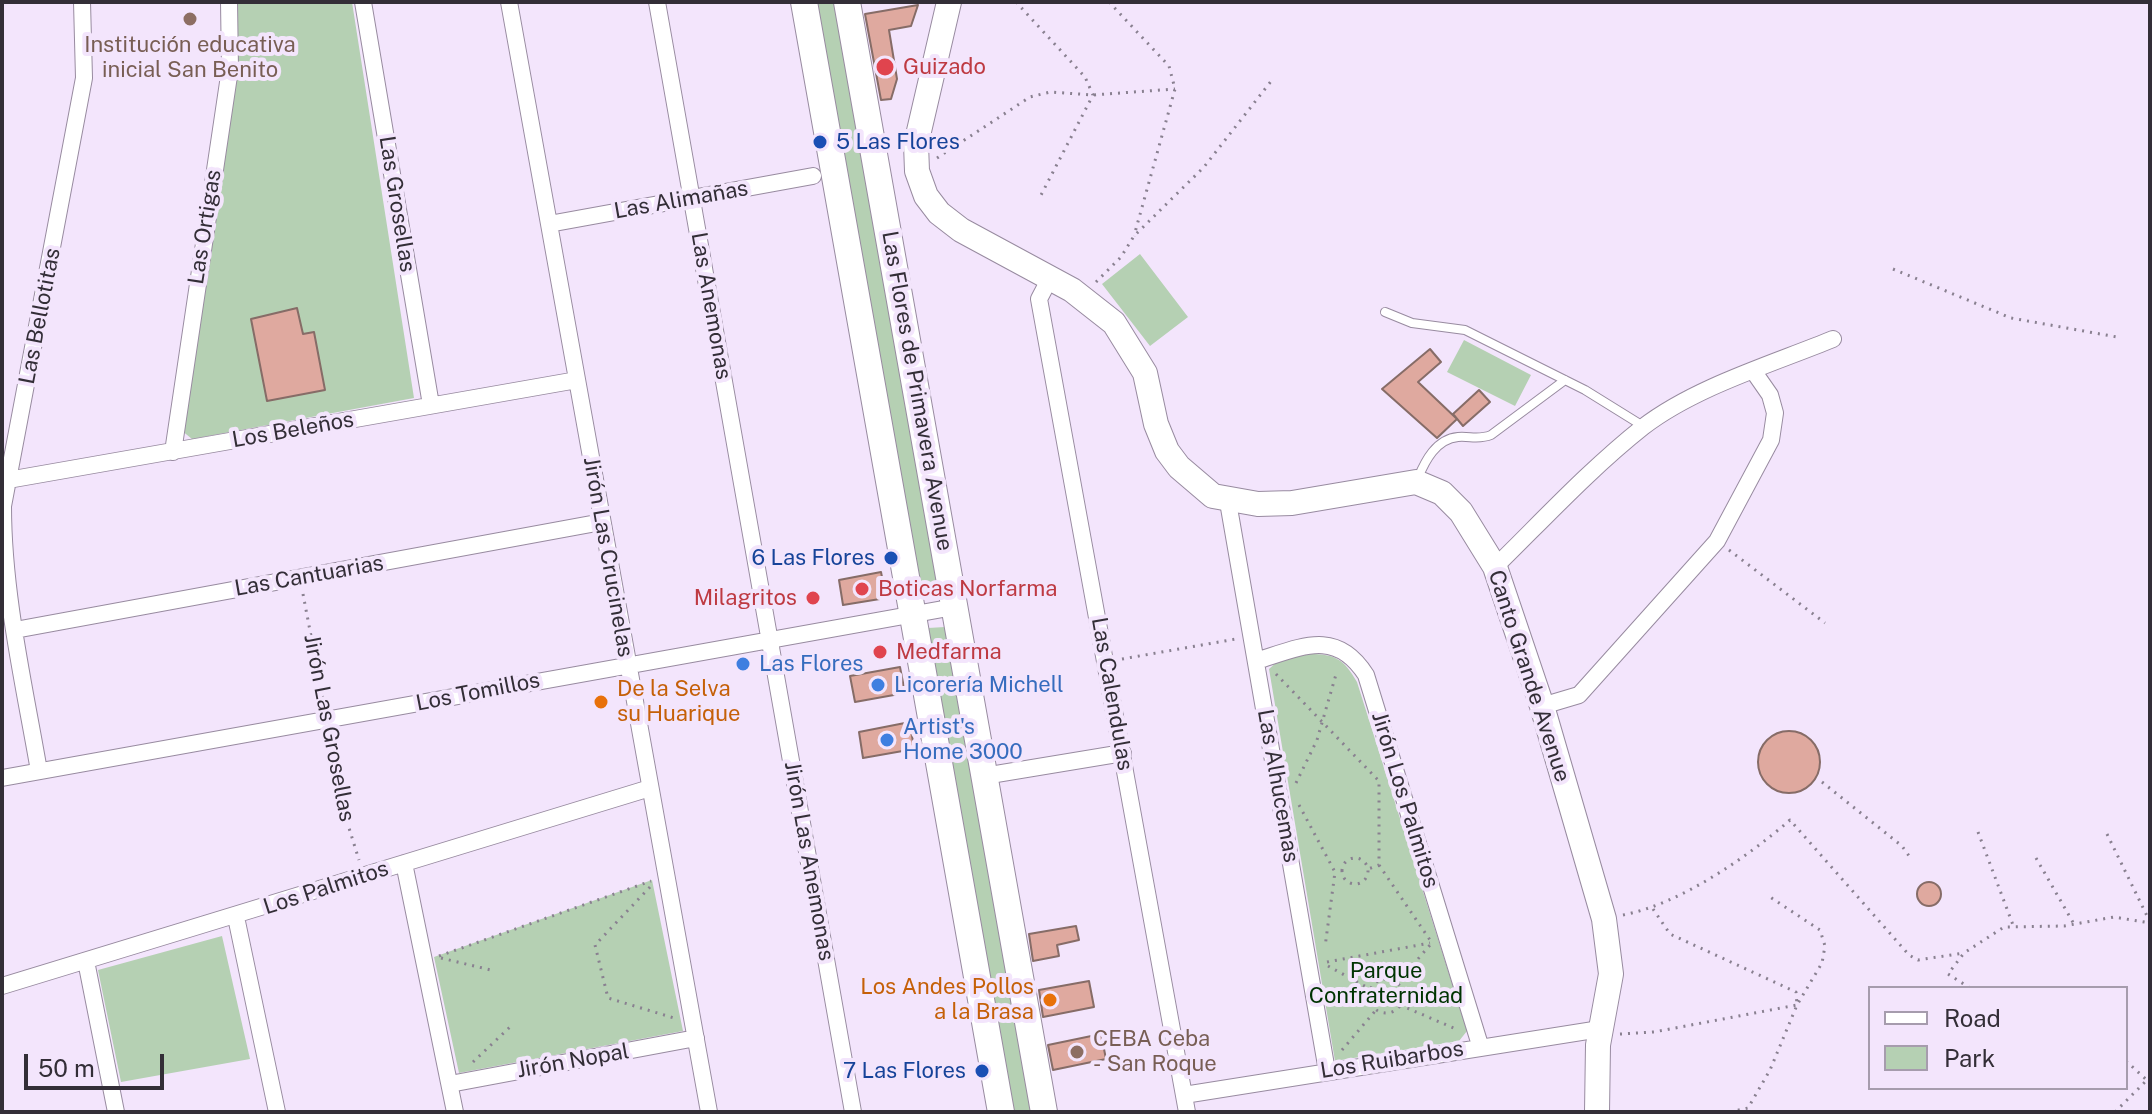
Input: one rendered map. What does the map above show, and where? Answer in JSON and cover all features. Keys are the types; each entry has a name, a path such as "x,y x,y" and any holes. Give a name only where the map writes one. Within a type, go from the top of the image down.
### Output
{"main road":[{"name":"Las Flores de Primavera Avenue","path":"804,2 1001,1112"},
{"name":"Las Flores de Primavera Avenue","path":"847,2 1044,1112"}],"street":[{"name":"Las Bellotitas","path":"39,771 15,630 3,534 3,506 84,78 82,2"},
{"name":"Las Ortigas","path":"173,452 230,69 229,2"},
{"name":"Las Grosellas","path":"363,2 431,405"},
{"name":"Jirón Las Crucinelas","path":"509,2 709,1112"},
{"name":"Las Anemonas","path":"657,2 765,610"},
{"path":"949,2 916,144 917,171 926,196 950,222 983,245 1082,296 1114,323 1145,373 1156,424 1167,451 1197,485 1228,502 1292,503 1416,482"},
{"name":"Las Alimañas","path":"549,224 813,176"},
{"name":"Las Calendulas","path":"1050,278 1039,299 1185,1104"},
{"path":"1495,567 1591,472 1644,426 1702,392 1833,339"},
{"path":"1542,706 1579,695 1656,613 1717,541 1771,440 1773,404 1754,372"},
{"name":"Los Beleños","path":"8,480 577,380"},
{"name":"Canto Grande Avenue","path":"1416,482 1442,493 1461,512 1495,567 1542,706 1604,919 1611,974 1600,1029 1597,1112"},
{"name":"Las Alhucemas","path":"1228,502 1252,636 1263,665 1327,1071"},
{"name":"Las Cantuarias","path":"15,630 602,522"},
{"name":"Los Tomillos","path":"2,778 327,721 627,663 954,607"},
{"name":"Jirón Las Anemonas","path":"765,610 853,1112"},
{"name":"Jirón Los Palmitos","path":"1263,665 1299,647 1332,644 1353,655 1366,675 1480,1045"},
{"path":"984,776 1123,753"},
{"name":"Los Palmitos","path":"2,986 650,788"},
{"path":"404,863 455,1112"},
{"path":"236,917 277,1112"},
{"path":"86,961 116,1112"},
{"name":"Los Ruibarbos","path":"1185,1104 1327,1071 1480,1045 1600,1029"},
{"name":"Jirón Nopal","path":"450,1084 696,1038"}],"lane":[{"path":"1385,312 1412,323 1465,330 1565,380 1644,426"},
{"path":"1416,482 1428,455 1448,440 1481,439 1491,435 1565,380"}],"path":[{"path":"1016,2 1085,77 1093,95"},
{"path":"1109,2 1169,66 1175,89 1134,236"},
{"path":"1082,296 1121,257 1134,236 1204,167 1272,80"},
{"path":"917,171 1030,97 1050,92 1093,95 1175,89"},
{"path":"1040,197 1093,95"},
{"path":"1893,269 2011,318 2117,337"},
{"path":"1717,541 1825,623"},
{"name":"Jirón Las Grosellas","path":"300,578 339,796 364,876"},
{"path":"1106,662 1252,636"},
{"path":"1292,792 1321,724 1339,662"},
{"path":"1263,665 1379,781 1379,865 1432,943"},
{"path":"1822,782 1902,846 1912,860"},
{"path":"1299,805 1335,872 1323,963"},
{"path":"1604,919 1653,909 1759,847 1790,820 1909,955 1918,960 1964,953"},
{"path":"1978,832 2013,925"},
{"path":"2107,834 2150,922"},
{"path":"1356,858 1368,869 1364,880 1354,884 1344,878 1342,872 1345,862 1356,858"},
{"path":"2036,858 2074,924"},
{"path":"1368,869 1379,865"},
{"path":"1335,872 1342,872"},
{"path":"495,971 435,957 666,876"},
{"path":"650,887 595,945 608,998 674,1018"},
{"path":"1730,1112 1748,1108 1770,1070 1797,1005 1822,963 1825,946 1820,930 1770,897"},
{"path":"1653,909 1670,934 1796,992 1797,1005"},
{"path":"1967,986 1948,974 1964,953 2004,927 2074,924 2114,917 2150,922"},
{"path":"1323,963 1432,943"},
{"path":"1397,983 1432,943"},
{"path":"1323,963 1370,989"},
{"path":"1380,979 1397,983 1403,991 1400,1005 1389,1013 1376,1010 1369,1000 1370,989 1380,979"},
{"path":"1400,1005 1456,1029"},
{"path":"1600,1029 1626,1036 1797,1005"},
{"path":"1340,1053 1376,1010"},
{"path":"482,1065 467,1068 511,1026"},
{"path":"2115,1112 2149,1080 2128,1063"}],"green space":[{"path":"232,2 352,2 414,398 192,439 181,430"},
{"path":"811,2 835,2 942,594 939,598 921,598"},
{"path":"1140,254 1188,317 1150,346 1102,284"},
{"path":"1464,340 1531,375 1515,406 1447,372"},
{"path":"945,627 1032,1112 1009,1112 928,628"},
{"name":"Parque Confraternidad","path":"1310,654 1338,659 1357,682 1467,1031 1459,1041 1335,1061 1269,669 1278,661"},
{"path":"652,880 683,1031 459,1073 434,957"},
{"path":"222,936 250,1059 121,1082 98,970"}],"building":[{"path":"918,5 911,26 889,30 897,79 891,99 881,100 865,14"},
{"path":"297,308 303,334 314,332 325,390 267,401 251,319"},
{"path":"1430,349 1441,362 1418,382 1457,419 1437,438 1382,389"},
{"path":"1479,390 1490,402 1463,426 1453,414"},
{"name":"Boticas Norfarma","path":"881,572 886,598 843,605 839,580"},
{"name":"Licorería Michell","path":"900,667 905,693 855,702 850,676"},
{"name":"Artist's Home 3000","path":"910,722 914,749 863,758 859,732"},
{"path":"1789,731 1801,733 1811,740 1818,750 1818,774 1811,784 1801,791 1789,793 1777,791 1767,784 1760,774 1758,762 1760,750 1767,740 1777,733"},
{"path":"1929,882 1938,885 1941,894 1938,903 1929,906 1920,903 1917,894 1920,885"},
{"path":"1076,926 1079,940 1057,945 1059,956 1033,961 1029,934"},
{"path":"1089,981 1094,1007 1043,1017 1039,990"},
{"name":"CEBA Ceba - San Roque","path":"1101,1034 1106,1059 1053,1070 1048,1045"}],"place":[{"name":"Institución educativa inicial San Benito","path":"190,19"},
{"name":"Guizado","path":"885,67"},
{"name":"5 Las Flores","path":"820,142"},
{"name":"6 Las Flores","path":"891,558"},
{"name":"Boticas Norfarma","path":"862,589"},
{"name":"Milagritos","path":"813,598"},
{"name":"Medfarma","path":"880,652"},
{"name":"Las Flores","path":"743,664"},
{"name":"Licorería Michell","path":"878,685"},
{"name":"De la Selva su Huarique","path":"601,702"},
{"name":"Artist's Home 3000","path":"887,740"},
{"name":"Los Andes Pollos a la Brasa","path":"1050,1000"},
{"name":"CEBA Ceba - San Roque","path":"1077,1052"},
{"name":"7 Las Flores","path":"982,1071"}]}
